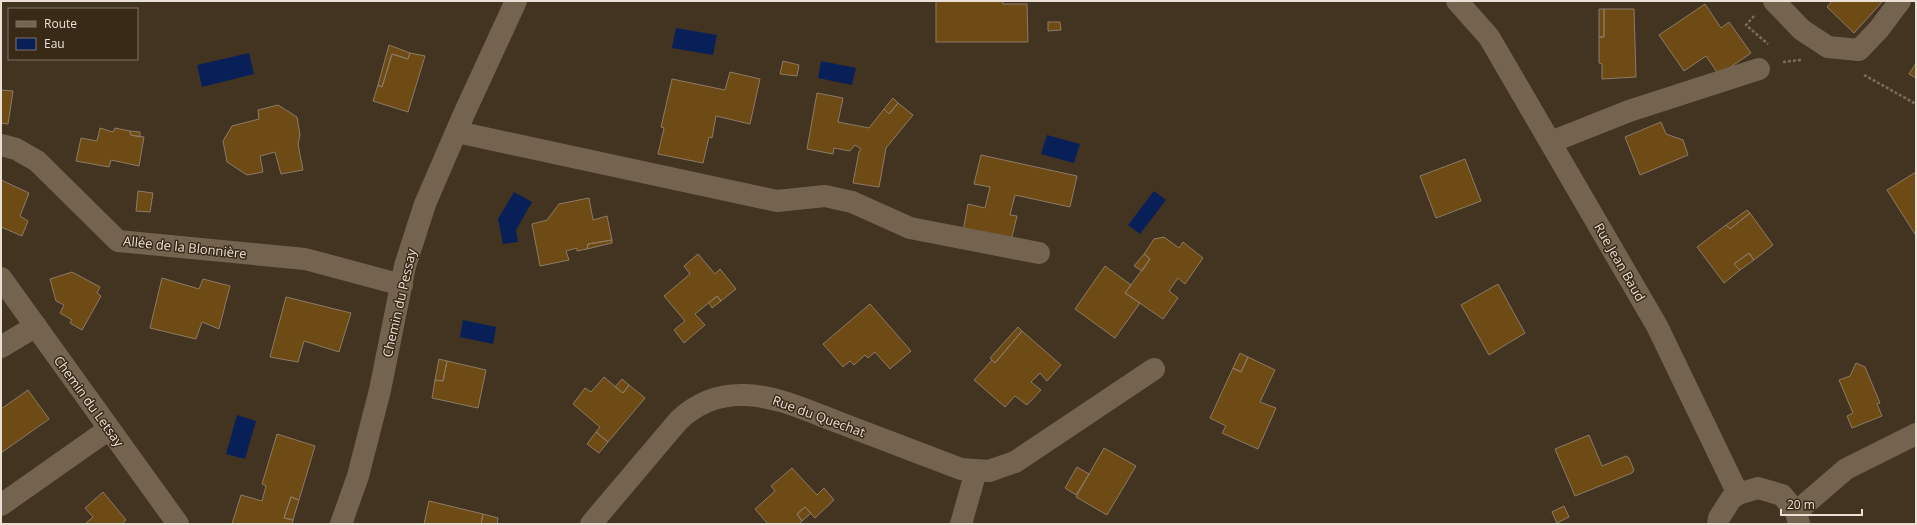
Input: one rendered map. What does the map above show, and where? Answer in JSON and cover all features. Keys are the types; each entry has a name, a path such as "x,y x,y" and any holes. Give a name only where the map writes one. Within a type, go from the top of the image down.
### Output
{"street":[{"name":"Chemin du Pessay","path":"341,524 358,476 380,390 405,266 425,204 516,1"},
{"name":"Rue Jean Baud","path":"1457,1 1489,37 1657,326 1738,494"},
{"path":"1774,1 1802,30 1828,47 1859,50 1879,29 1900,1"},
{"path":"1551,142 1629,111 1760,68"},
{"path":"457,132 777,201 825,196 852,202 910,228 1039,253"},
{"name":"Allée de la Blonnière","path":"1,145 16,149 37,161 118,241 305,259 402,285"},
{"name":"Chemin du Letsay","path":"1,278 178,524"},
{"path":"1,347 36,326"},
{"name":"Rue du Quechat","path":"591,524 679,420 699,405 727,395 761,396 780,400 961,469 989,471 1015,462 1154,369"},
{"path":"1,505 109,429"},
{"path":"1718,524 1719,518 1731,498 1738,494 1758,488 1782,495 1798,518 1846,469 1916,434"},
{"path":"961,524 976,471"}],"path":[{"path":"1755,16 1746,25 1769,45"},
{"path":"1780,56 1786,61"},
{"path":"1760,68 1786,61 1809,60"},
{"path":"1862,74 1869,76 1916,104"}],"water":[{"path":"676,28 717,35 713,55 672,48"},
{"path":"249,53 254,74 202,87 197,65"},
{"path":"821,61 856,68 852,85 818,78"},
{"path":"1047,135 1080,144 1074,163 1041,154"},
{"path":"1154,191 1166,200 1140,234 1128,225"},
{"path":"514,192 532,202 516,230 518,242 503,244 498,219"},
{"path":"463,320 496,327 493,344 460,337"},
{"path":"237,415 256,421 245,459 226,454"}],"building":[{"path":"936,1 1003,1 1003,4 1027,4 1028,42 936,42"},
{"path":"1832,1 1883,1 1854,33 1827,7"},
{"path":"1705,4 1721,28 1729,22 1751,53 1719,75 1706,56 1684,71 1659,35"},
{"path":"1599,9 1604,9 1604,37 1599,37"},
{"path":"1604,9 1634,9 1636,77 1602,79 1602,64 1599,63 1599,37 1604,37"},
{"path":"1048,22 1060,22 1061,30 1048,31"},
{"path":"389,45 410,53 408,59 392,54 382,87 378,85"},
{"path":"410,53 425,56 408,112 373,101 378,85 382,87 392,54 408,59"},
{"path":"783,61 799,65 797,76 780,74"},
{"path":"1916,63 1916,78 1909,74"},
{"path":"730,72 760,79 750,124 716,116 712,138 709,137 703,163 658,154 664,128 661,127 672,79 725,90"},
{"path":"1,90 13,91 8,124 1,123"},
{"path":"817,93 843,98 838,122 869,128 884,109 889,114 898,103 913,115 886,148 879,187 853,183 859,152 861,149 855,145 850,151 834,148 833,154 807,149"},
{"path":"893,98 898,103 889,114 884,109"},
{"path":"278,105 297,117 300,135 298,144 303,170 281,174 275,152 260,156 263,172 247,175 227,162 223,141 232,126 259,119 258,110"},
{"path":"1661,122 1666,134 1683,140 1688,155 1640,175 1625,137"},
{"path":"100,128 113,132 115,128 130,131 131,135 144,137 139,166 111,160 109,167 76,161 81,138 97,141"},
{"path":"130,131 140,132 140,137 131,135"},
{"path":"981,155 1077,176 1070,207 1015,195 1010,215 1017,216 1011,241 963,231 968,204 985,208 990,187 974,184"},
{"path":"1465,159 1481,201 1436,218 1420,176"},
{"path":"1916,172 1916,234 1915,234 1887,190"},
{"path":"1,180 29,193 20,216 28,221 22,236 1,227"},
{"path":"138,191 153,193 150,212 136,211"},
{"path":"589,198 593,220 607,216 612,240 588,244 587,249 577,251 577,248 566,251 569,260 540,266 532,224 547,220 559,204"},
{"path":"1747,210 1750,213 1730,229 1726,225"},
{"path":"1750,213 1773,245 1754,260 1749,253 1734,264 1740,270 1724,283 1697,247 1726,225 1730,229"},
{"path":"1164,237 1179,248 1183,242 1203,258 1185,284 1178,278 1169,291 1178,298 1163,319 1125,293 1150,259 1144,254 1154,239"},
{"path":"612,240 612,243 587,249 588,244"},
{"path":"1749,253 1754,260 1740,270 1734,264"},
{"path":"698,254 715,274 720,269 736,289 721,301 717,296 695,314 705,325 684,343 674,330 685,321 664,296 690,274 684,266"},
{"path":"1144,254 1150,259 1142,271 1134,266"},
{"path":"1105,266 1131,285 1125,293 1140,303 1115,338 1075,309"},
{"path":"72,272 100,287 97,293 101,296 82,330 70,323 72,320 60,313 64,305 56,301 50,279"},
{"path":"162,278 199,289 203,279 230,286 219,329 202,322 196,339 150,328"},
{"path":"1498,284 1525,333 1489,355 1461,305"},
{"path":"717,296 721,301 712,308 709,303"},
{"path":"286,297 351,313 339,352 304,341 298,362 270,357"},
{"path":"870,304 911,351 890,369 875,352 868,358 865,355 854,365 850,361 843,367 823,344"},
{"path":"1018,327 1022,331 995,363 990,358"},
{"path":"1022,331 1061,365 1047,381 1040,373 1031,382 1041,390 1027,405 1015,396 1005,407 974,380 992,360 995,363"},
{"path":"1240,353 1248,357 1241,372 1233,368"},
{"path":"1248,357 1275,370 1260,402 1276,408 1258,449 1222,433 1226,426 1210,418 1233,368 1241,372"},
{"path":"439,359 447,361 443,381 435,380"},
{"path":"447,361 486,370 478,408 432,398 435,380 443,381"},
{"path":"1856,363 1865,367 1880,403 1877,404 1882,416 1852,428 1847,416 1853,413 1839,380 1850,376"},
{"path":"604,377 623,393 629,385 645,398 608,442 596,432 600,427 573,404 585,388 591,392"},
{"path":"622,379 629,385 623,393 615,387"},
{"path":"28,390 49,419 1,453 1,409"},
{"path":"596,432 608,442 599,453 587,444"},
{"path":"277,434 315,446 299,500 291,497 284,518 293,520 292,524 232,524 241,495 262,501 266,486 262,484"},
{"path":"1589,435 1602,466 1626,456 1629,458 1634,470 1632,473 1575,496 1555,449"},
{"path":"1104,448 1136,466 1107,515 1076,497"},
{"path":"1077,467 1089,474 1076,495 1065,488"},
{"path":"792,468 817,495 824,488 834,500 815,518 805,507 797,514 802,521 799,524 768,524 755,509 775,491 771,486"},
{"path":"103,492 126,520 122,524 85,524 93,517 85,508"},
{"path":"291,497 299,500 293,520 284,518"},
{"path":"429,501 483,514 481,524 424,524"},
{"path":"1564,506 1569,517 1557,523 1552,512"},
{"path":"805,507 811,513 802,521 797,514"},
{"path":"483,514 498,518 497,524 481,524"}]}
